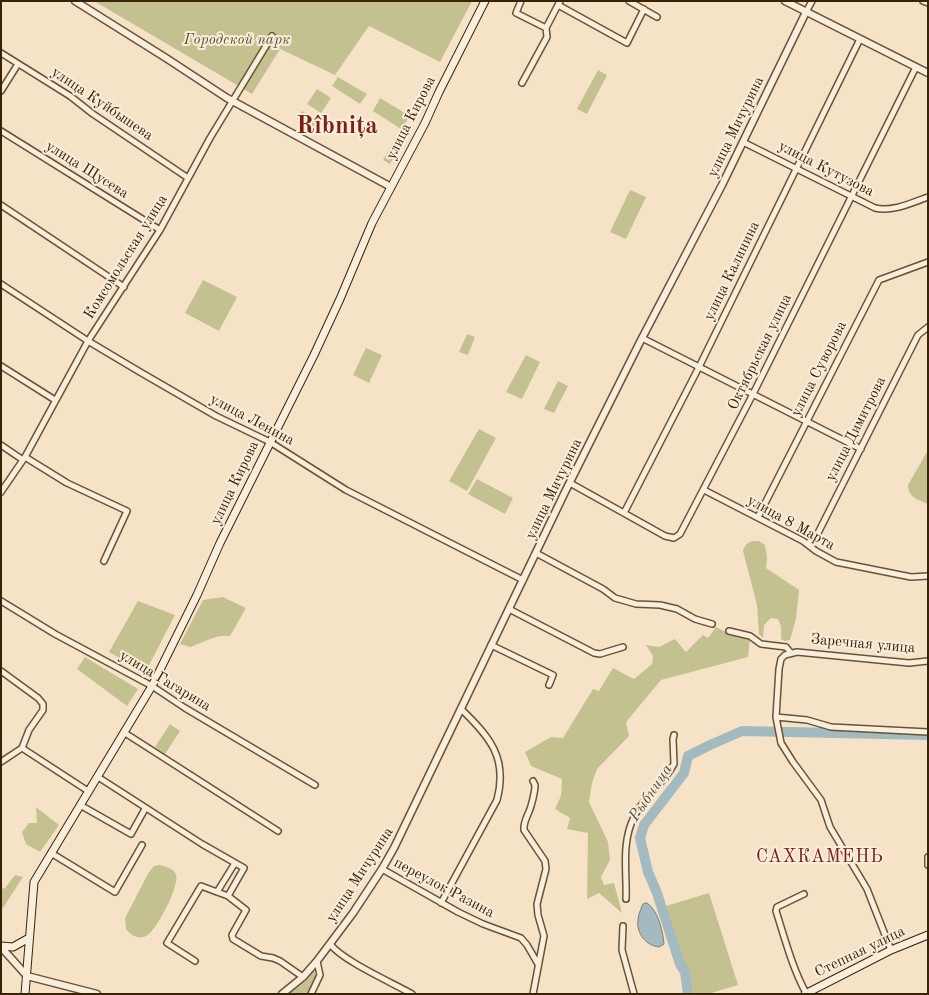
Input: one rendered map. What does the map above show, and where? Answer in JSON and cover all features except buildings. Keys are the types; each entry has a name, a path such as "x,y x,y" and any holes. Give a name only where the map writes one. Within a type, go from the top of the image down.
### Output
{"main road":[{"name":"улица Кирова","path":"25,994 34,882 152,686 321,340 372,223 485,1"},
{"name":"Степная улица","path":"805,994 891,950 928,935"},
{"path":"1,946 13,946 29,938"}],"street":[{"path":"75,1 232,101 391,187"},
{"path":"521,1 516,13 546,28"},
{"path":"629,1 657,17"},
{"path":"784,1 928,73"},
{"name":"улица Мичурина","path":"282,994 303,977 317,961 382,870 406,825 570,483 642,338 672,284 812,1"},
{"path":"924,1 928,3"},
{"path":"522,82 547,37 546,28 559,3 627,43 644,9"},
{"name":"Комсомольская улица","path":"1,492 24,458 88,341 160,230 210,138 272,36"},
{"name":"улица Калинина","path":"624,513 699,367 860,39"},
{"name":"улица Куйбышева","path":"1,53 70,96 93,114 188,178"},
{"path":"1,91 18,64"},
{"name":"Октябрьская улица","path":"570,483 665,536 676,538 680,534 753,394 916,67"},
{"name":"улица Щусева","path":"1,131 160,230"},
{"name":"улица Кутузова","path":"743,142 876,208 885,210 928,197"},
{"path":"1,205 124,287"},
{"name":"улица Суворова","path":"758,517 879,280 928,262"},
{"name":"улица Ленина","path":"1,284 88,341 216,416 270,442 346,490 523,580"},
{"name":"улица Димитрова","path":"808,544 816,535 918,335 928,327"},
{"path":"642,338 860,449"},
{"path":"1,366 55,400"},
{"path":"1,445 67,483 127,511 104,561"},
{"name":"улица 8 Марта","path":"704,490 808,544 816,551 836,562 911,577 928,576"},
{"path":"536,553 604,589 615,598 636,604 660,605 677,609 695,619 712,624"},
{"name":"улица Гагарина","path":"1,600 55,634 152,686 185,708 315,785"},
{"path":"509,609 594,653 600,654 623,646"},
{"name":"Заречная улица","path":"730,631 750,636 761,644 786,647 794,652 910,663 928,661"},
{"path":"491,645 553,675 549,685"},
{"path":"794,652 785,655 781,660 779,668 776,720 781,743 821,800 830,827 867,889 891,950"},
{"path":"1,671 38,698 43,704 43,710 29,730 22,748 1,762"},
{"path":"441,903 498,800 501,785 498,759 493,747 486,734 461,709"},
{"path":"776,720 807,720 830,727 928,732"},
{"path":"125,733 278,831"},
{"path":"626,899 626,846 629,830 634,817 674,764 675,754 672,739 674,735"},
{"path":"22,748 88,791"},
{"path":"98,777 145,809 244,868 228,896"},
{"path":"533,781 535,785 534,793 524,824 524,830 545,861 546,869 537,904 544,936 533,994"},
{"path":"80,804 131,834 145,809"},
{"path":"51,853 115,892 142,845"},
{"path":"928,857 928,865"},
{"path":"217,892 234,863"},
{"name":"переулок Разина","path":"382,870 483,924 521,938 538,964"},
{"path":"195,961 167,943 201,886 228,896 246,910 232,934 233,939 261,956 280,961 303,977"},
{"path":"804,894 777,907 776,911 788,952 805,994"},
{"path":"623,926 622,950 634,994"},
{"path":"330,944 337,952 350,960 412,994"},
{"path":"1,946 27,976 97,994"},
{"path":"311,994 320,974 317,961"}],"green space":[{"name":"Городской парк","path":"94,1 472,1 440,62 369,26 335,75 280,49 252,94"},
{"path":"598,70 607,75 587,114 577,109"},
{"path":"338,77 367,94 360,104 332,86"},
{"path":"317,89 331,98 321,113 307,104"},
{"path":"380,98 410,116 401,129 373,111"},
{"path":"302,111 317,120 313,127 297,118"},
{"path":"398,134 404,138 390,164 383,160"},
{"path":"630,190 646,197 626,239 610,232"},
{"path":"203,280 237,297 219,331 185,313"},
{"path":"467,334 475,337 468,355 459,352"},
{"path":"366,348 382,355 369,383 353,375"},
{"path":"526,355 540,362 522,399 506,392"},
{"path":"558,381 568,386 554,413 544,409"},
{"path":"479,429 496,438 467,491 449,481"},
{"path":"928,450 928,504 912,495 908,485"},
{"path":"477,479 513,498 505,514 468,494"},
{"path":"759,541 765,545 766,568 799,590 796,619 790,640 785,641 781,639 781,626 778,619 771,618 764,625 763,638 759,634 757,605 743,551 746,544"},
{"path":"223,597 246,608 230,636 215,638 190,647 180,644 203,600"},
{"path":"138,601 175,615 145,673 109,652"},
{"path":"716,627 734,636 750,638 748,657 661,680 626,722 629,736 597,769 592,783 589,802 608,842 610,860 601,877 604,885 614,883 622,913 599,893 587,899 588,833 567,829 570,818 555,809 561,796 562,779 531,766 525,752 551,737 563,738 593,689 599,691 613,668 634,679 652,664 653,656 646,645 659,647 675,639 686,652 703,635 708,638"},
{"path":"85,657 138,689 127,706 77,669"},
{"path":"170,724 180,731 165,754 155,747"},
{"path":"36,807 59,825 40,852 26,844 22,832 29,823 37,823"},
{"path":"160,865 170,868 176,875 171,898 161,918 150,933 143,937 137,937 126,929 125,918 149,872 154,866"},
{"path":"15,875 23,877 1,911 1,889 5,888"},
{"path":"709,893 738,985 708,994 693,994 666,906"},
{"path":"314,970 317,979 310,994 288,994 306,981"}],"water":[{"path":"647,903 657,916 661,927 664,944 659,947 647,942 639,930 639,914 643,904"}],"waterway":[{"name":"Рыбница","path":"688,994 685,972 680,964 657,893 648,872 640,838 644,825 684,773 688,756 742,731 928,735"}],"district":[{"name":"Rîbnița","path":"337,126"},
{"name":"САХКАМЕНЬ","path":"820,857"}]}
